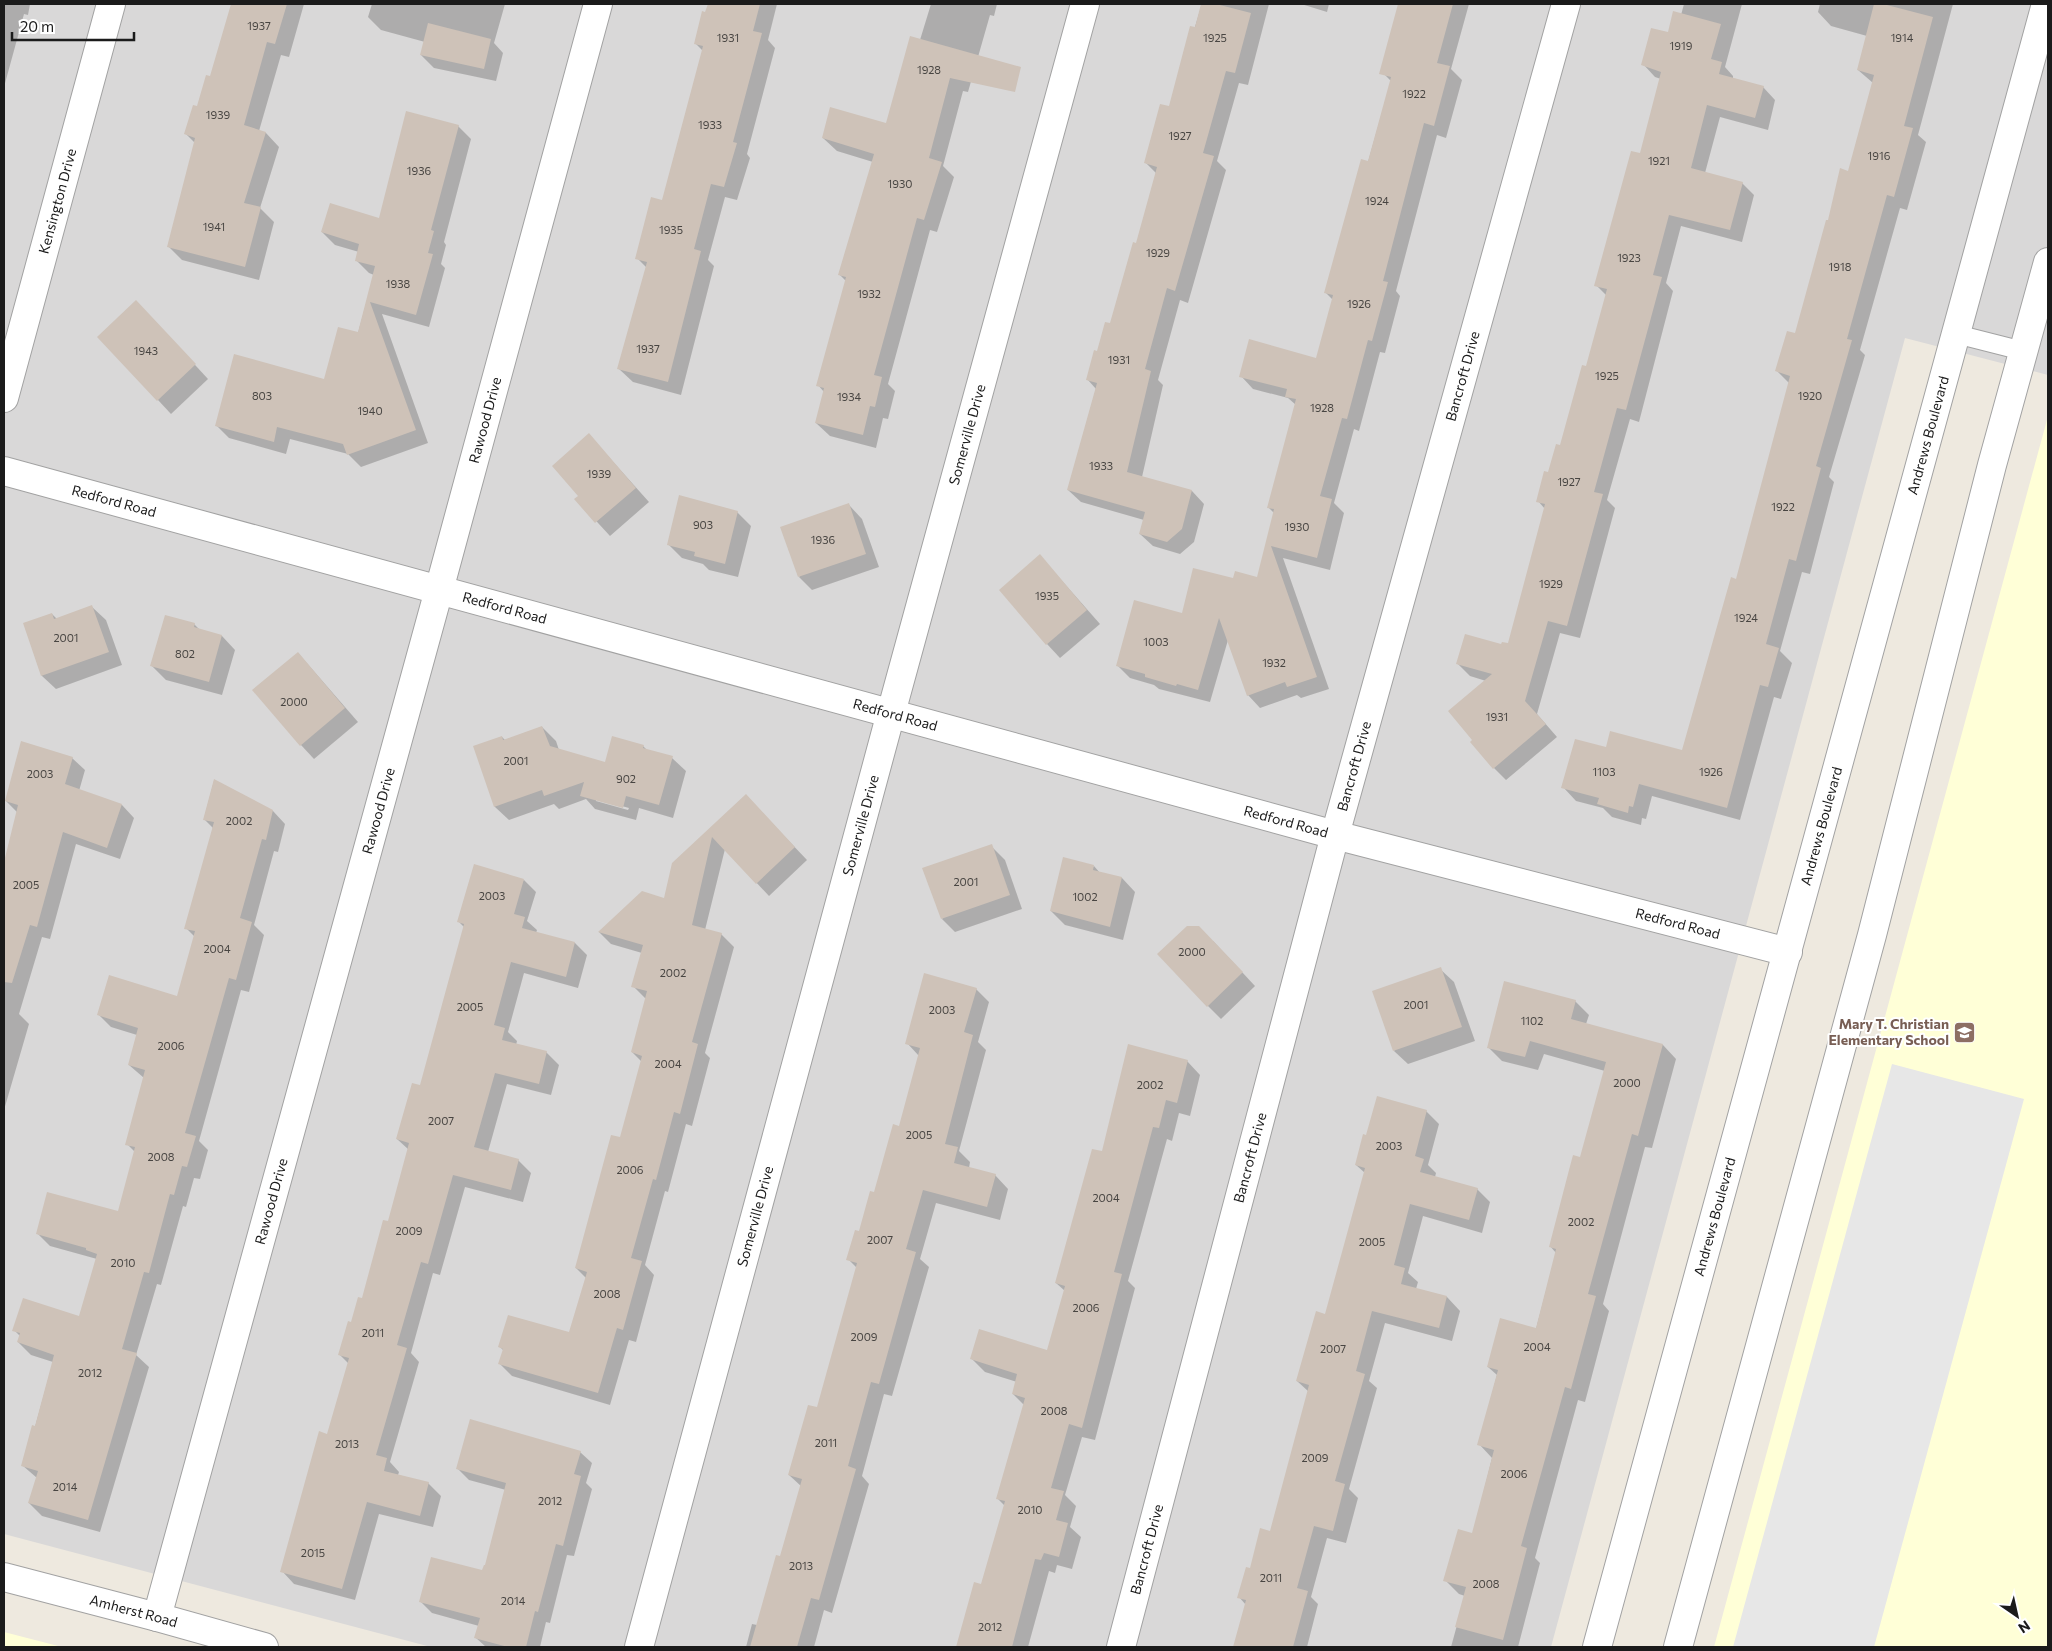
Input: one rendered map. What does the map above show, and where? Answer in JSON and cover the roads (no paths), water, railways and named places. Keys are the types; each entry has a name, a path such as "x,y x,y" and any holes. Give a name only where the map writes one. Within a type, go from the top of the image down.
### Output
{"street":[{"name":"Kensington Drive","path":"4,398 111,4"},
{"name":"Rawood Drive","path":"157,1617 440,590 598,4"},
{"name":"Somerville Drive","path":"639,1647 1085,4"},
{"name":"Bancroft Drive","path":"1120,1647 1335,835 1566,4"},
{"name":"Andrews Boulevard","path":"1597,1647 2046,4"},
{"path":"1678,1647 1872,935 1992,465 2048,262"},
{"name":"Redford Road","path":"4,471 1335,835 1788,952"},
{"name":"Amherst Road","path":"4,1577 264,1647"}],"lane":[{"path":"1956,334 2023,351"}],"place":[{"name":"Mary T. Christian Elementary School","path":"1965,1032"}]}
